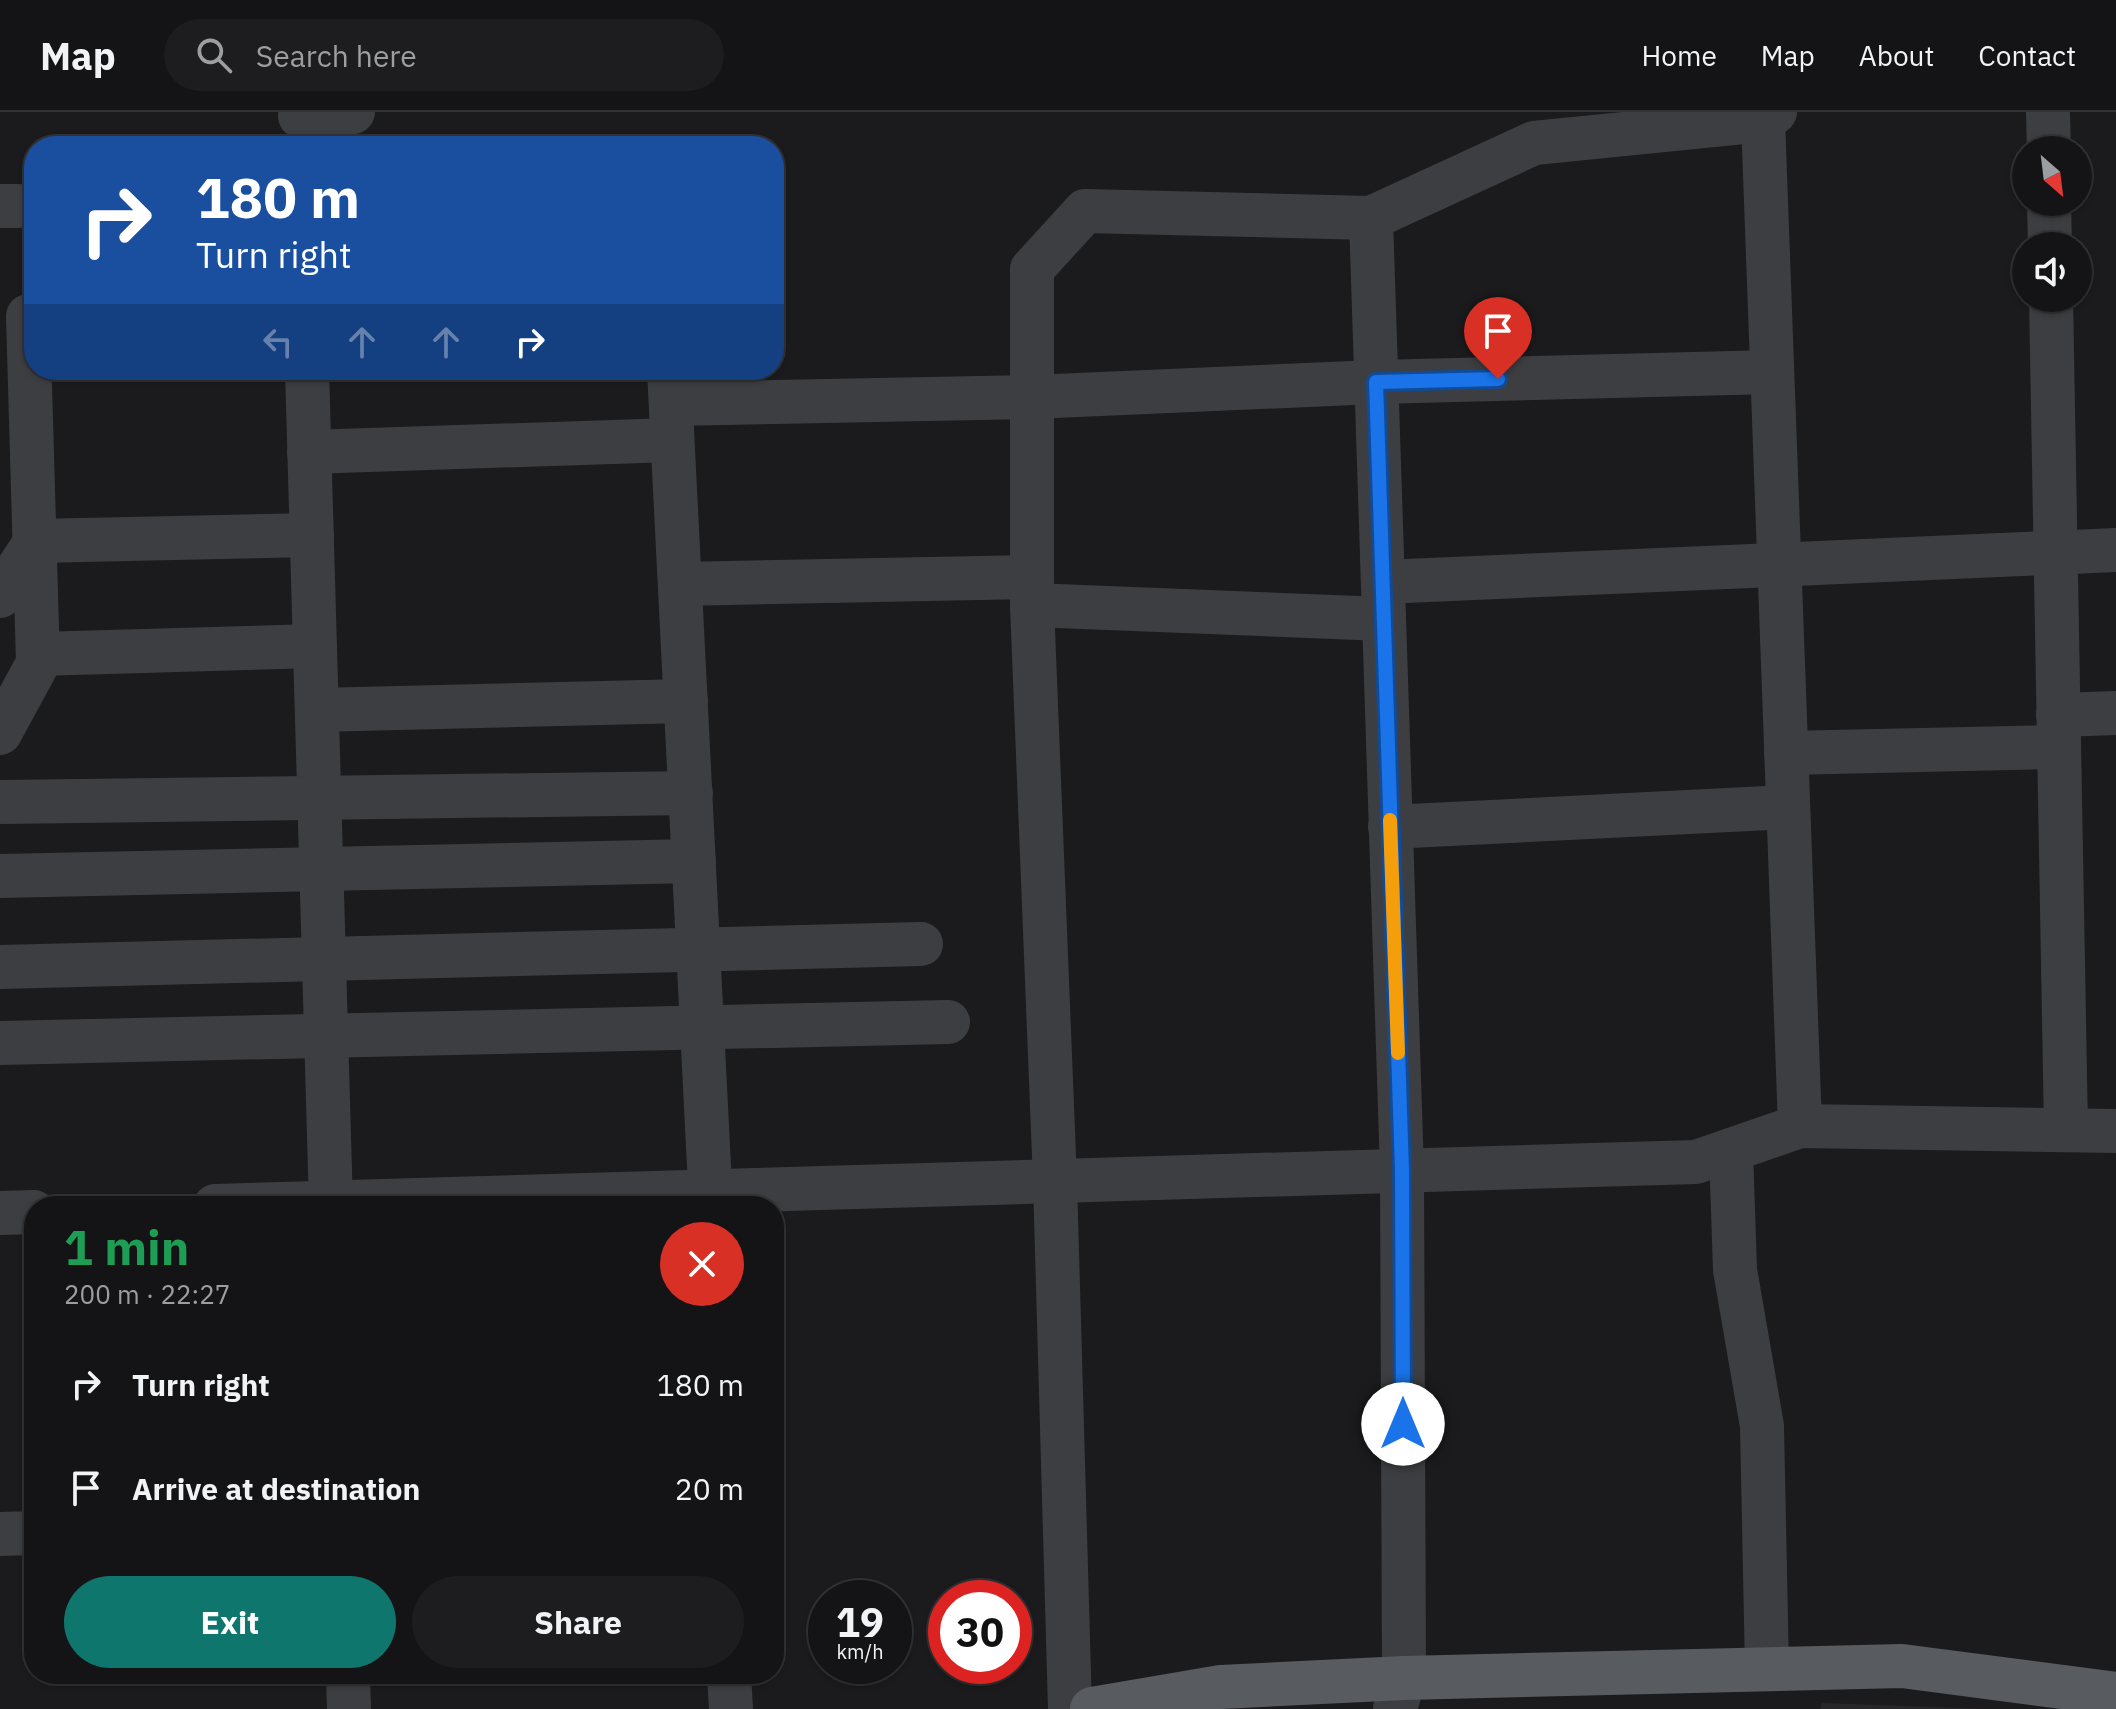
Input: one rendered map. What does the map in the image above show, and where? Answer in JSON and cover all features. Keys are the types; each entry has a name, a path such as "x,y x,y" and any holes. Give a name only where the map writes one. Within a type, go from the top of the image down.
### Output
{"main road":[{"path":"1092,1709 1221,1687 1399,1693 1767,1669 1902,1666 2116,1694"}],"street":[{"path":"300,125 353,112"},
{"path":"2048,112 2049,136"},
{"path":"1070,1709 1055,1181 1032,591 1032,269 1085,211 1371,218 1534,143 1769,116 1772,372 1800,1126"},
{"path":"1371,218 1402,1171 1399,1693"},
{"path":"2051,312 2066,1130"},
{"path":"21,316 24,361"},
{"path":"309,452 671,405 1032,397 1376,382 1772,372"},
{"path":"0,733 38,663 36,541 25,380"},
{"path":"307,380 331,1196"},
{"path":"671,405 711,1196"},
{"path":"36,541 312,535"},
{"path":"0,596 36,541"},
{"path":"680,584 1383,601 1779,563 2116,550"},
{"path":"38,654 315,646"},
{"path":"317,710 686,701"},
{"path":"1786,753 2059,731 2116,713"},
{"path":"0,802 691,793"},
{"path":"1390,827 1788,807"},
{"path":"0,876 694,861"},
{"path":"0,967 921,944"},
{"path":"0,1043 948,1022"},
{"path":"751,1196 1055,1181 1696,1162 1800,1126 2116,1131"},
{"path":"1731,1150 1735,1270 1762,1426 1767,1669"},
{"path":"0,1213 24,1212"},
{"path":"0,1534 24,1533"},
{"path":"348,1684 349,1709"},
{"path":"730,1684 731,1709"}],"shaded area":[{"path":"1822,1703 1991,1709 1820,1709"}],"slow traffic":[{"path":"1390,820 1398,1053"}],"route":[{"path":"1403,1424 1402,1171 1376,382 1498,379"}]}
